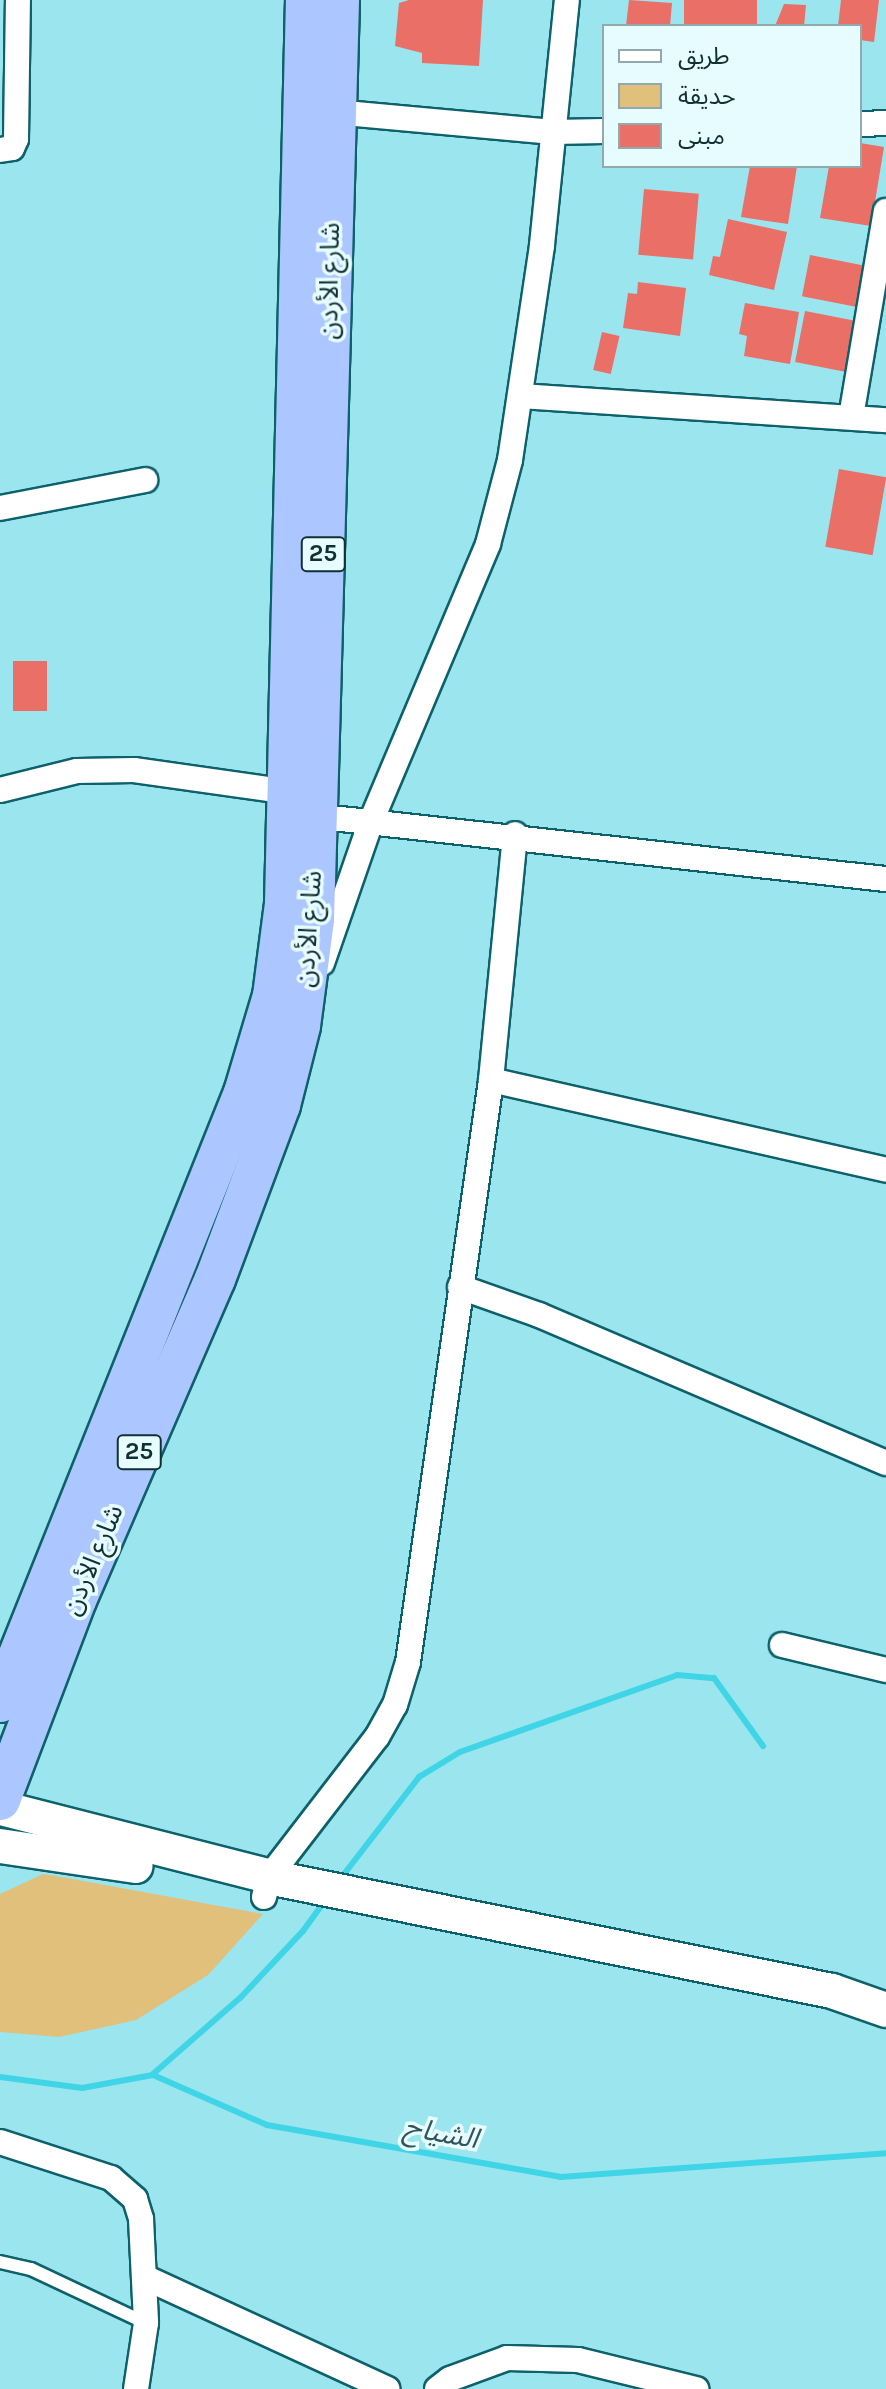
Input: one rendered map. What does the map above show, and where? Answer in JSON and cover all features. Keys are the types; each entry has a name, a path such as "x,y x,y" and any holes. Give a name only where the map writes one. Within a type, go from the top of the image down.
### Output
{"highway":[{"name":"شارع الأردن","path":"0,1702 262,1099 300,1026 314,919 301,804 306,0"},
{"name":"شارع الأردن","path":"0,1804 76,1600 215,1279 262,1099 301,804 339,0"},
{"name":"25","path":"0,1804 0,1832"}],"main road":[{"path":"0,1804 272,1888"},
{"path":"0,1846 272,1888 747,1993 886,2031"},
{"path":"352,1906 832,1991 886,2010"}],"street":[{"path":"0,150 12,148 16,139 18,0"},
{"path":"300,1026 372,819 488,544 521,396 567,0"},
{"path":"334,112 553,132 602,131"},
{"path":"862,124 886,123"},
{"path":"851,417 886,211"},
{"path":"521,396 886,420"},
{"path":"0,508 145,480"},
{"path":"0,790 77,771 134,770 372,819 886,879"},
{"path":"272,1888 355,1770 395,1705 408,1662 491,1080 515,834"},
{"path":"491,1080 886,1170"},
{"path":"460,1287 539,1315 886,1463"},
{"path":"782,1645 886,1670"},
{"path":"0,2142 124,2186 141,2219 146,2323 136,2389"},
{"path":"144,2277 387,2389"},
{"path":"437,2389 450,2379 507,2358 578,2360 696,2389"}],"lane":[{"path":"0,2262 31,2269 146,2323"}],"green space":[{"path":"43,1874 263,1914 208,1975 136,2020 59,2037 0,2032 0,1894"}],"building":[{"path":"409,0 483,0 479,66 422,63 422,53 395,46 399,3"},
{"path":"629,0 672,3 670,24 626,24"},
{"path":"684,0 757,0 757,24 684,24"},
{"path":"841,0 879,0 874,42 862,40 862,24 838,24"},
{"path":"784,4 806,5 804,24 776,24"},
{"path":"862,143 884,147 871,226 820,218 829,168 862,168"},
{"path":"750,168 797,168 788,224 741,217"},
{"path":"644,189 699,194 693,260 638,255"},
{"path":"728,219 787,232 774,290 709,275 713,256 720,257"},
{"path":"810,255 869,266 861,308 802,296"},
{"path":"638,282 686,288 680,336 623,328 628,293 637,294"},
{"path":"745,303 799,312 790,364 744,356 747,336 739,334"},
{"path":"805,311 855,321 845,372 795,362"},
{"path":"602,332 620,336 611,374 593,370"},
{"path":"839,469 886,477 873,555 825,547"},
{"path":"13,661 47,661 47,711 13,711"}],"waterway":[{"path":"341,1878 419,1777 460,1752 677,1675 714,1678 763,1746"},
{"path":"153,2074 241,1997 303,1931 325,1901"},
{"name":"الشياح","path":"0,2077 82,2088 153,2075 267,2125 561,2177 886,2153"}]}
